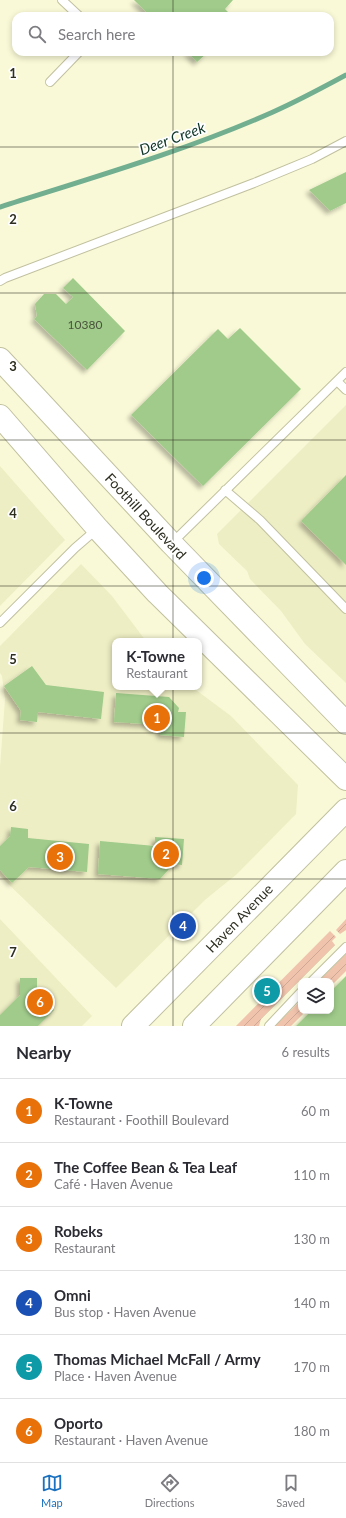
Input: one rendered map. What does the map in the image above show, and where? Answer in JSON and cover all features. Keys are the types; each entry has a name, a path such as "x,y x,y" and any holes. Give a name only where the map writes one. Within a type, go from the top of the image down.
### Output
{"main road":[{"name":"Foothill Boulevard","path":"0,359 171,543 346,723"},
{"path":"0,416 98,529 157,593 346,780"},
{"name":"Haven Avenue","path":"133,1026 346,810"},
{"path":"194,1026 346,871"}],"lane":[{"path":"62,0 75,12"},
{"path":"50,82 75,56"},
{"path":"0,281 254,183 312,159 346,142"},
{"path":"171,543 346,372"},
{"path":"337,381 346,390"},
{"path":"225,490 260,520 346,609"},
{"path":"0,623 73,550 98,529"},
{"path":"315,978 346,947"},
{"path":"269,1026 298,995"}],"shaded area":[{"path":"346,405 346,683 305,644 281,611 250,579 247,571 219,544 217,534"},
{"path":"0,466 65,540 0,606"},
{"path":"81,564 112,596 144,638 112,638 112,690 196,690 231,716 298,785 296,814 237,874 206,899 116,988 0,876 0,767 5,699 2,676 0,673 0,646"},
{"path":"0,919 92,1016 82,1026 0,1026"},
{"path":"346,919 346,930 340,934 336,930"},
{"path":"330,931 336,937 332,941 335,945 302,978 298,978 298,982 261,1019 259,1026 236,1026"},
{"path":"346,954 346,971 334,983 334,978 322,978"},
{"path":"298,1003 298,1014 303,1014 291,1026 275,1026"}],"building":[{"path":"134,0 233,0 225,9 228,12 146,12"},
{"path":"191,56 204,56 197,62"},
{"path":"346,172 346,203 330,211 309,190"},
{"path":"73,278 125,331 87,370 34,319 37,316 35,304 44,294 56,294 66,304 73,297 63,288"},
{"path":"240,328 301,389 203,486 131,415 218,329 228,339"},
{"path":"346,475 346,565 301,521"},
{"path":"32,666 46,685 104,692 101,719 38,712 37,722 20,720 21,711 4,686"},
{"path":"116,693 169,697 179,708 178,712 186,712 184,737 160,735 161,725 114,722"},
{"path":"11,827 28,829 28,838 89,844 87,872 29,867 12,883 0,870 0,846 10,836"},
{"path":"155,837 184,839 182,865 170,864 170,868 160,879 98,874 100,841 155,846"},
{"path":"346,976 346,1026 296,1026 308,1014 334,1014 334,988"},
{"path":"20,978 37,978 37,994 54,1010 38,1026 0,1026 0,1015 20,995"}],"waterway":[{"name":"Deer Creek","path":"0,207 172,152 282,108 346,75"}],"place":[{"name":"K-Towne","path":"157,718"},
{"name":"The Coffee Bean & Tea Leaf","path":"166,854"},
{"name":"Robeks","path":"60,857"},
{"name":"Omni","path":"183,926"},
{"name":"Thomas Michael McFall / Army","path":"267,991"},
{"name":"Oporto","path":"40,1002"}]}
